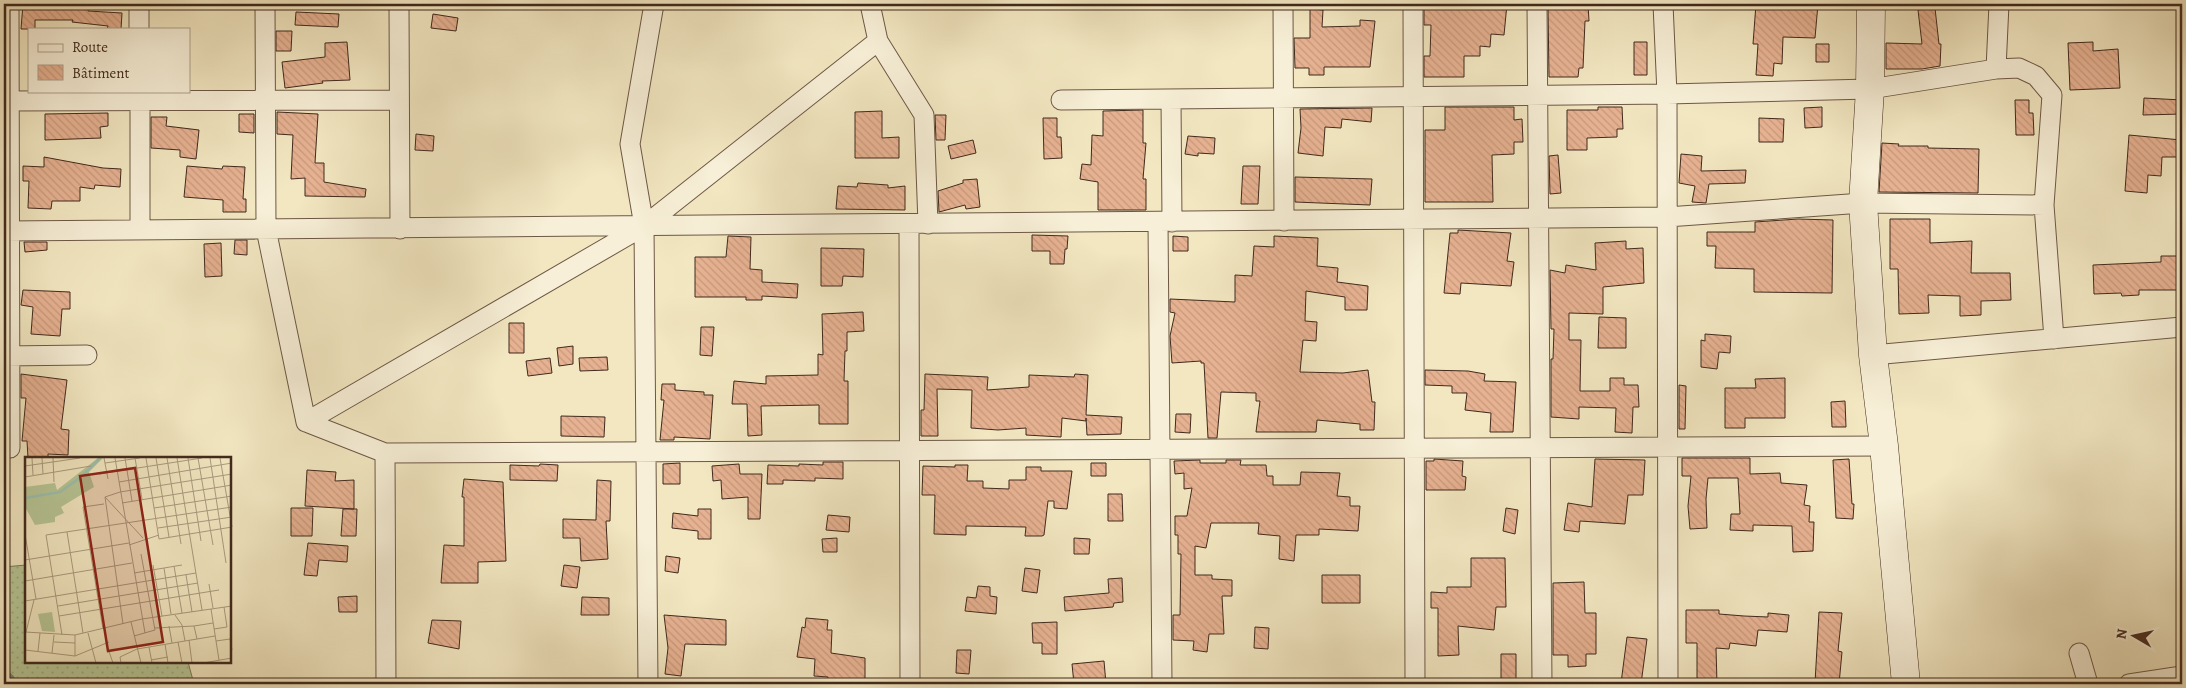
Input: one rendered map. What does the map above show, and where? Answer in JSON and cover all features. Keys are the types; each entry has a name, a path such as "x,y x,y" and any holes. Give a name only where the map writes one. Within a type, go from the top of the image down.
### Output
{"main road":[{"path":"1871,4 1870,89 1863,203 1873,355 1884,446 1906,684"}],"street":[{"path":"9,4 6,101 7,356 10,448"},
{"path":"139,4 139,28"},
{"path":"265,4 266,229 306,422"},
{"path":"399,4 400,228"},
{"path":"648,684 644,226 630,144 654,4"},
{"path":"870,4 878,41 924,115 928,224"},
{"path":"1283,4 1284,221"},
{"path":"1413,4 1414,684"},
{"path":"1537,4 1542,684"},
{"path":"1663,4 1667,94 1668,684"},
{"path":"1996,69 1999,4"},
{"path":"306,422 644,226 878,41"},
{"path":"1061,100 1667,94 1870,89 1996,69 2019,68 2036,76 2052,95 2044,205 2054,339"},
{"path":"6,101 140,96 266,100 399,100"},
{"path":"140,96 140,230"},
{"path":"1162,684 1160,449 1165,222 1171,98"},
{"path":"7,230 1667,217 1863,203 2044,205"},
{"path":"909,224 910,684"},
{"path":"1873,355 2182,327"},
{"path":"7,356 87,356"},
{"path":"306,422 385,453 1884,446"},
{"path":"385,453 386,684"},
{"path":"2079,652 2088,684"},
{"path":"2129,684 2182,676"}],"green space":[{"path":"25,565 25,663 188,663 194,684 4,684 4,567"}],"building":[{"path":"23,4 89,4 88,11 122,13 121,28 107,28 108,26 72,22 73,20 35,20 35,28 21,29"},
{"path":"1424,4 1507,4 1504,35 1491,34 1490,47 1480,46 1480,56 1464,56 1464,77 1424,77 1424,56 1430,56 1431,25 1424,25"},
{"path":"1559,4 1588,4 1589,21 1585,21 1583,68 1579,68 1578,77 1549,77 1548,8 1560,9"},
{"path":"1756,4 1818,4 1815,38 1783,37 1782,64 1774,63 1773,76 1756,75 1758,44 1753,44"},
{"path":"1935,8 1939,44 1941,44 1940,66 1922,69 1886,69 1886,43 1922,44 1918,10"},
{"path":"1310,9 1323,10 1322,27 1360,26 1360,20 1375,21 1370,67 1324,67 1324,75 1309,75 1309,68 1295,68 1294,38 1310,38"},
{"path":"296,12 339,14 338,27 295,25"},
{"path":"433,14 458,18 456,31 431,28"},
{"path":"276,31 292,31 291,51 276,51"},
{"path":"347,42 350,80 322,81 323,83 285,88 282,62 325,57 325,43"},
{"path":"1634,42 1647,42 1647,75 1634,75"},
{"path":"2093,42 2093,51 2118,49 2120,88 2070,90 2068,43"},
{"path":"1816,44 1829,44 1829,62 1816,62"},
{"path":"2144,98 2182,100 2182,114 2143,115"},
{"path":"2015,100 2029,100 2029,113 2033,113 2034,135 2016,135"},
{"path":"1445,107 1514,107 1514,120 1522,119 1523,142 1514,142 1514,154 1492,155 1493,202 1425,202 1425,130 1445,130"},
{"path":"1598,107 1622,107 1623,129 1617,129 1617,137 1587,138 1587,150 1567,150 1567,110 1598,110"},
{"path":"1822,107 1822,127 1805,128 1804,108"},
{"path":"1372,108 1371,122 1342,119 1341,128 1325,127 1323,156 1298,153 1301,128 1300,109"},
{"path":"1143,110 1143,143 1146,143 1143,179 1146,179 1146,210 1098,210 1098,182 1080,179 1082,164 1091,165 1092,135 1103,136 1103,111"},
{"path":"882,111 882,138 899,137 899,158 855,158 855,112"},
{"path":"277,112 318,114 315,163 324,163 324,182 366,189 365,197 305,196 305,178 291,179 293,135 277,134"},
{"path":"108,113 108,126 100,127 101,138 45,140 45,114"},
{"path":"239,114 254,114 254,133 239,132"},
{"path":"935,115 946,115 945,140 936,140"},
{"path":"151,117 167,117 166,126 199,130 196,159 180,157 180,150 151,148"},
{"path":"1043,118 1057,118 1057,137 1061,137 1062,158 1044,159"},
{"path":"1759,118 1784,119 1783,142 1759,142"},
{"path":"416,134 434,136 433,151 415,150"},
{"path":"2129,135 2181,140 2182,157 2162,157 2161,176 2148,175 2147,193 2125,191"},
{"path":"1188,136 1215,138 1214,154 1198,153 1198,156 1185,154"},
{"path":"973,140 976,153 951,159 948,146"},
{"path":"1882,143 1899,144 1898,146 1928,146 1928,148 1979,149 1978,193 1879,192"},
{"path":"1681,154 1702,156 1701,171 1746,170 1745,183 1709,184 1706,203 1692,202 1695,186 1679,183"},
{"path":"1558,155 1561,193 1550,194 1549,156"},
{"path":"44,157 103,168 121,169 120,187 95,185 94,189 80,187 80,201 52,201 51,209 28,208 29,181 23,181 23,166 44,167"},
{"path":"187,166 222,169 223,166 245,167 243,199 246,199 246,212 223,212 223,200 184,197"},
{"path":"1243,166 1260,166 1258,204 1241,204"},
{"path":"1295,177 1372,179 1370,205 1295,202"},
{"path":"977,179 980,207 966,209 965,205 939,212 938,191 963,183 963,180"},
{"path":"858,183 888,185 888,188 905,186 905,210 836,209 838,186 857,187"},
{"path":"1798,219 1833,220 1832,293 1754,292 1754,269 1715,268 1716,246 1707,246 1707,232 1755,232 1755,222"},
{"path":"1890,219 1930,219 1930,243 1972,241 1971,273 2010,273 2011,300 1981,301 1981,315 1960,316 1960,296 1928,295 1929,313 1899,314 1898,269 1890,269"},
{"path":"1458,230 1511,233 1507,261 1514,262 1511,286 1461,283 1460,294 1444,293 1450,233 1458,233"},
{"path":"1032,235 1068,236 1064,264 1050,264 1050,251 1032,251"},
{"path":"728,236 751,237 750,269 762,270 762,282 798,284 797,298 762,296 762,300 746,300 746,297 695,297 695,257 726,257"},
{"path":"1173,236 1188,237 1188,251 1173,251"},
{"path":"1274,236 1318,238 1317,266 1338,268 1337,282 1368,286 1367,310 1345,310 1345,297 1306,291 1305,321 1317,322 1316,341 1303,340 1300,372 1343,373 1368,370 1372,402 1375,402 1374,430 1360,430 1360,424 1317,420 1316,432 1256,432 1260,401 1256,401 1256,393 1221,392 1217,438 1208,438 1204,363 1201,363 1201,361 1172,363 1170,336 1175,313 1170,312 1170,299 1235,302 1235,275 1252,276 1254,246 1274,247"},
{"path":"235,240 247,240 247,255 234,254"},
{"path":"1626,241 1626,249 1643,248 1644,283 1603,287 1603,314 1569,313 1569,340 1581,340 1580,391 1610,391 1610,378 1624,378 1624,385 1638,385 1639,407 1633,407 1632,433 1615,432 1616,408 1579,407 1579,419 1551,417 1551,359 1553,359 1554,329 1551,329 1550,270 1565,273 1566,265 1596,270 1595,243"},
{"path":"24,242 47,242 47,250 25,252"},
{"path":"221,243 222,276 205,277 204,244"},
{"path":"821,248 864,249 863,277 843,276 842,286 821,286"},
{"path":"2161,256 2181,256 2181,290 2139,290 2139,295 2122,296 2121,293 2094,294 2093,265 2161,262"},
{"path":"23,290 70,292 70,309 62,309 60,336 31,334 33,307 21,305"},
{"path":"863,312 864,331 847,332 844,381 848,381 848,424 819,424 819,405 761,406 762,435 748,436 747,404 732,404 734,381 766,384 766,376 818,375 818,354 823,355 822,314"},
{"path":"1599,317 1626,318 1626,348 1598,348"},
{"path":"509,323 524,323 524,353 509,353"},
{"path":"701,327 714,327 712,356 700,355"},
{"path":"1705,334 1731,336 1730,353 1719,352 1717,369 1701,367 1701,340 1705,341"},
{"path":"573,346 573,364 559,366 557,348"},
{"path":"607,357 608,370 580,371 579,358"},
{"path":"550,358 552,373 528,376 526,361"},
{"path":"1425,370 1468,371 1485,374 1484,381 1516,382 1513,432 1490,432 1491,413 1465,410 1467,393 1452,393 1452,386 1425,385"},
{"path":"21,374 67,380 61,429 69,430 68,455 48,454 48,457 28,457 27,441 22,441 26,398 21,398"},
{"path":"925,374 988,377 987,390 1029,387 1029,375 1074,377 1075,374 1088,375 1086,415 1122,417 1121,434 1087,435 1086,418 1086,421 1062,418 1061,437 1026,435 1026,428 998,430 971,428 972,390 937,389 938,436 921,436 921,410 924,410"},
{"path":"1785,378 1785,418 1745,418 1745,428 1725,428 1725,388 1756,388 1755,379"},
{"path":"662,384 675,384 675,390 704,392 704,395 713,395 710,439 674,437 674,440 660,440 664,400 661,400"},
{"path":"1679,385 1686,386 1685,429 1679,429"},
{"path":"1845,401 1846,427 1832,427 1831,402"},
{"path":"1176,414 1191,414 1190,433 1175,432"},
{"path":"561,416 605,417 604,437 561,436"},
{"path":"1682,458 1750,458 1750,474 1780,473 1781,483 1807,485 1804,505 1810,506 1809,522 1814,522 1813,551 1793,552 1792,526 1753,525 1753,531 1730,530 1731,514 1740,514 1738,478 1708,478 1706,499 1707,528 1690,529 1688,506 1691,476 1682,476"},
{"path":"1434,459 1463,461 1462,476 1466,477 1465,490 1426,490 1426,461 1434,461"},
{"path":"1595,459 1645,460 1643,495 1628,495 1625,524 1580,521 1579,532 1564,530 1568,503 1592,507"},
{"path":"1849,459 1852,504 1854,504 1853,519 1836,518 1833,460"},
{"path":"1200,460 1200,463 1226,463 1226,460 1241,460 1240,465 1266,465 1267,476 1273,476 1273,485 1300,485 1301,472 1340,473 1337,496 1350,497 1350,506 1360,506 1358,531 1319,529 1319,535 1296,535 1294,561 1279,559 1280,536 1258,534 1259,523 1211,523 1206,548 1195,546 1195,575 1212,575 1212,579 1232,580 1232,596 1222,596 1224,634 1209,634 1207,652 1193,650 1194,641 1173,640 1173,615 1180,615 1181,554 1178,554 1178,535 1175,535 1175,516 1187,516 1192,488 1184,489 1184,473 1175,474 1174,461"},
{"path":"823,462 843,462 843,479 815,478 815,481 783,480 783,484 767,484 768,465 823,465"},
{"path":"680,463 680,484 663,484 663,464"},
{"path":"1091,463 1106,463 1106,476 1091,476"},
{"path":"540,464 558,465 557,481 510,480 510,465 539,466"},
{"path":"739,464 740,474 762,474 760,519 748,519 748,497 722,499 721,480 713,481 712,466"},
{"path":"955,465 968,465 967,481 983,481 983,488 1009,489 1009,480 1026,480 1026,467 1041,467 1041,471 1072,471 1067,509 1054,508 1054,501 1048,501 1044,535 1042,536 1025,536 1026,527 966,526 966,535 934,534 935,495 922,495 923,466 955,467"},
{"path":"307,470 336,472 335,481 354,480 354,509 305,506"},
{"path":"464,479 503,482 506,561 478,562 478,583 441,583 444,545 464,546 464,497 462,497"},
{"path":"597,480 611,481 610,521 606,521 608,559 581,561 580,538 563,538 563,519 596,520"},
{"path":"1108,494 1122,494 1123,521 1108,521"},
{"path":"291,508 313,508 312,536 291,536"},
{"path":"1506,508 1518,510 1515,534 1503,531"},
{"path":"343,509 357,509 356,536 341,536"},
{"path":"698,509 711,509 711,539 698,539 698,531 672,528 673,513 698,516"},
{"path":"828,515 850,517 849,532 826,530"},
{"path":"837,538 837,552 823,552 822,539"},
{"path":"1074,538 1090,539 1089,554 1074,554"},
{"path":"308,543 348,546 347,562 319,560 317,576 304,575"},
{"path":"666,556 680,558 678,573 665,571"},
{"path":"1471,558 1505,558 1506,607 1496,607 1494,630 1458,626 1459,655 1438,656 1438,608 1431,608 1431,592 1447,593 1447,587 1471,587"},
{"path":"564,565 580,567 577,588 561,586"},
{"path":"1025,568 1040,570 1037,593 1022,591"},
{"path":"1322,575 1360,575 1360,603 1322,603"},
{"path":"1122,578 1123,602 1114,603 1113,607 1065,611 1064,597 1109,593 1108,579"},
{"path":"1584,582 1585,613 1596,613 1596,654 1586,654 1586,666 1568,667 1568,655 1553,655 1553,583"},
{"path":"978,586 990,587 990,596 997,597 996,614 965,611 967,597 976,598"},
{"path":"357,596 357,612 339,612 338,597"},
{"path":"582,597 609,598 609,615 581,615"},
{"path":"1686,610 1719,610 1719,614 1744,616 1768,617 1768,613 1789,615 1787,632 1758,630 1756,646 1730,643 1729,649 1716,648 1717,684 1697,684 1697,643 1686,643"},
{"path":"1819,612 1842,613 1838,651 1842,652 1839,684 1815,683"},
{"path":"664,615 726,620 726,645 685,644 681,676 665,674 668,648"},
{"path":"806,618 828,620 827,630 832,630 831,653 865,658 865,684 827,684 828,677 814,676 815,659 797,657 802,627 805,628"},
{"path":"432,620 461,621 459,649 428,643"},
{"path":"1057,622 1057,654 1042,654 1042,643 1033,643 1032,623"},
{"path":"1255,627 1269,628 1268,649 1254,648"},
{"path":"1627,637 1647,639 1641,684 1621,683"},
{"path":"957,650 971,650 969,674 956,673"},
{"path":"1501,654 1516,654 1516,683 1501,683"},
{"path":"1104,661 1106,684 1074,684 1072,664"}],"waterway":[{"path":"4,671 12,678 15,684"}]}
